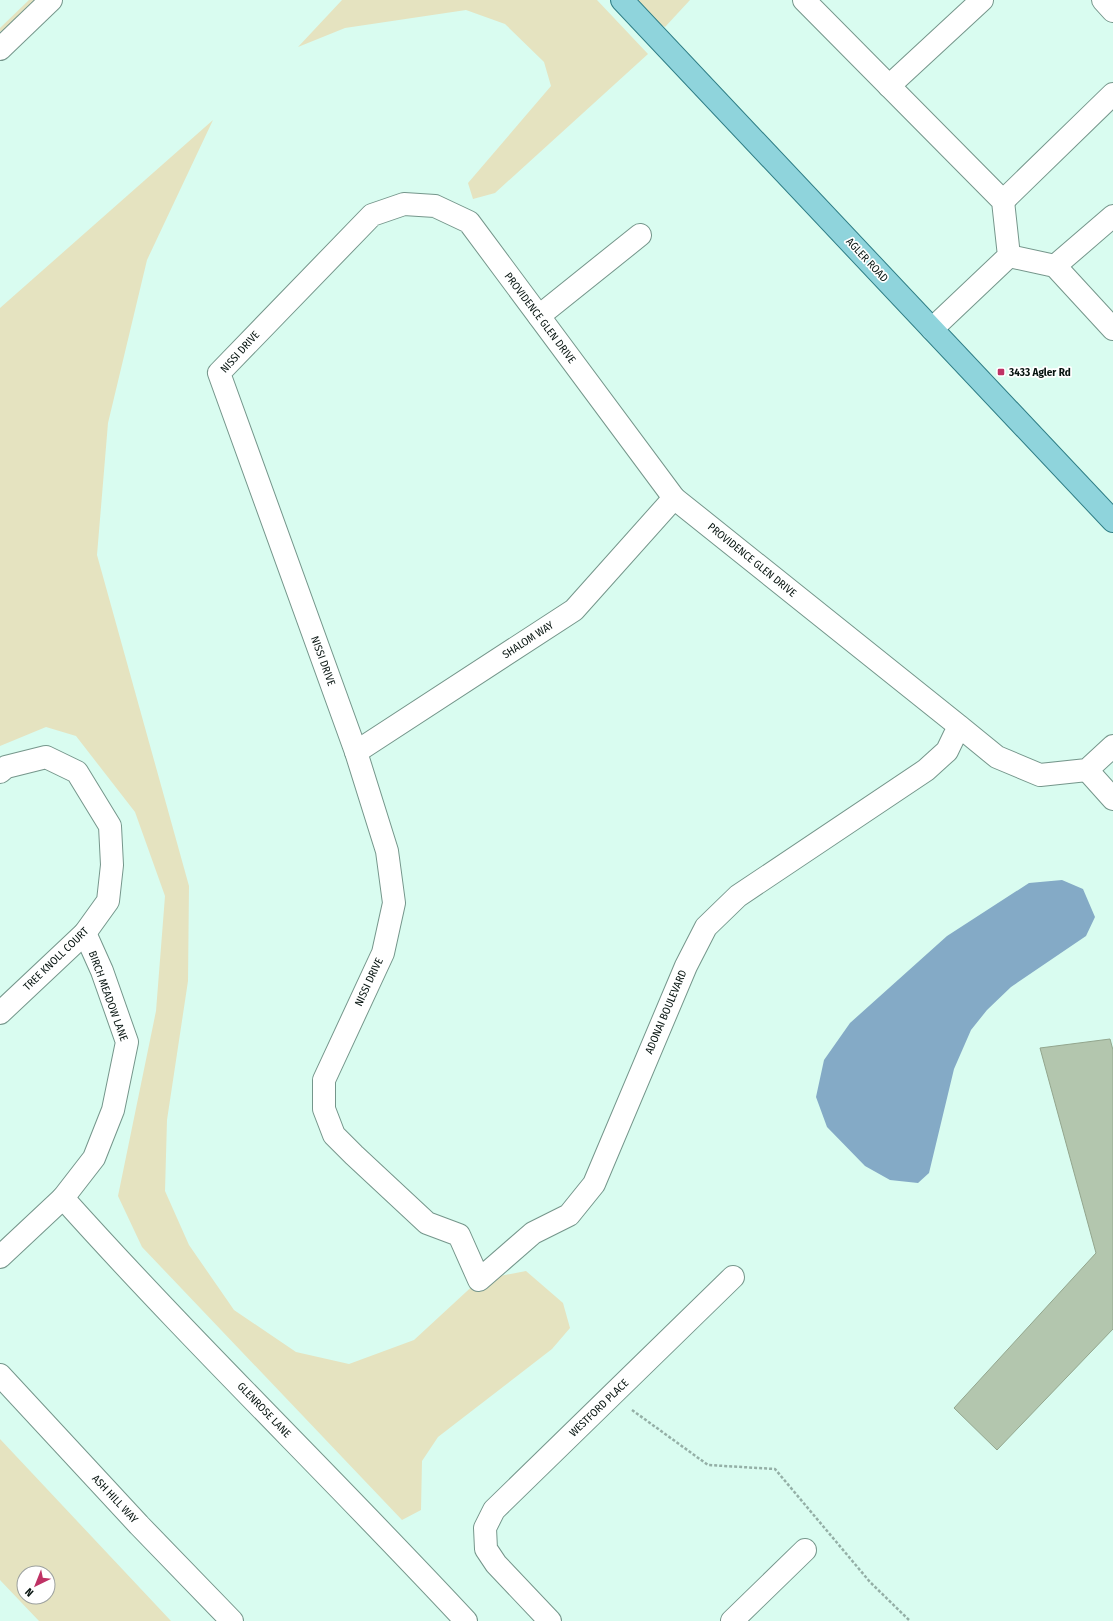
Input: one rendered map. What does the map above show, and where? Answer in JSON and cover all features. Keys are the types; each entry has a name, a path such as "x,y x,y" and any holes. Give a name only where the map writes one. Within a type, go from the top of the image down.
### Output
{"main road":[{"name":"AGLER ROAD","path":"622,0 1113,521"}],"street":[{"path":"0,49 51,0"},
{"path":"804,0 1003,201 1009,256"},
{"path":"889,86 982,0"},
{"path":"1103,0 1113,11"},
{"path":"1003,201 1113,94"},
{"name":"NISSI DRIVE","path":"427,1223 334,1135 324,1108 324,1080 383,953 394,902 387,851 356,752 219,373 372,215 404,204 435,206 469,222"},
{"path":"1055,266 1112,220"},
{"name":"PROVIDENCE GLEN DRIVE","path":"469,222 674,498 997,757 1040,775 1087,770"},
{"path":"539,316 640,235"},
{"path":"932,329 1009,256"},
{"path":"1009,256 1055,266 1113,329"},
{"name":"SHALOM WAY","path":"356,752 574,610 674,498"},
{"name":"ADONAI BOULEVARD","path":"427,1223 459,1235 478,1280 533,1233 569,1215 594,1184 686,966 706,927 738,896 926,770 947,751 959,726"},
{"path":"1113,746 1087,770 1113,799"},
{"name":"TREE KNOLL COURT","path":"0,772 6,767 46,757 77,772 110,826 112,865 108,901 85,933 0,1013"},
{"name":"BIRCH MEADOW LANE","path":"0,1258 63,1198 94,1158 113,1110 127,1042 102,971 85,933"},
{"name":"GLENROSE LANE","path":"63,1198 223,1368 395,1545 466,1621"},
{"name":"WESTFORD PLACE","path":"550,1621 496,1564 486,1549 485,1528 494,1510 613,1396 733,1277"},
{"name":"ASH HILL WAY","path":"0,1375 139,1525 232,1621"},
{"path":"732,1621 805,1550"}],"path":[{"path":"613,1396 708,1465 775,1469 870,1582 910,1621"}],"shaded area":[{"path":"29,0 41,0 4,35 0,31 0,28"},
{"path":"342,0 597,0 648,54 495,193 473,199 468,183 551,86 544,62 505,24 466,10 345,28 298,47"},
{"path":"632,0 690,0 665,27 647,17"},
{"path":"213,120 147,260 108,423 97,555 189,886 188,981 167,1120 165,1191 189,1245 234,1310 296,1352 349,1364 414,1340 479,1280 526,1271 563,1303 570,1328 552,1349 438,1437 422,1461 421,1510 402,1520 142,1247 118,1196 156,1011 165,896 135,812 76,736 46,727 0,746 0,308"},
{"path":"0,1439 171,1621 39,1621 24,1605 56,1605 56,1565 16,1565 16,1597 0,1580"}],"water":[{"path":"1062,880 1083,889 1095,917 1086,936 1011,987 987,1010 971,1030 954,1069 929,1173 918,1183 890,1180 865,1166 827,1127 816,1097 824,1060 850,1023 947,936 1029,883"}],"building":[{"path":"1110,1039 1113,1050 1113,1329 997,1450 954,1408 1096,1253 1040,1048"}],"place":[{"name":"3433 Agler Rd","path":"1001,372"}]}
